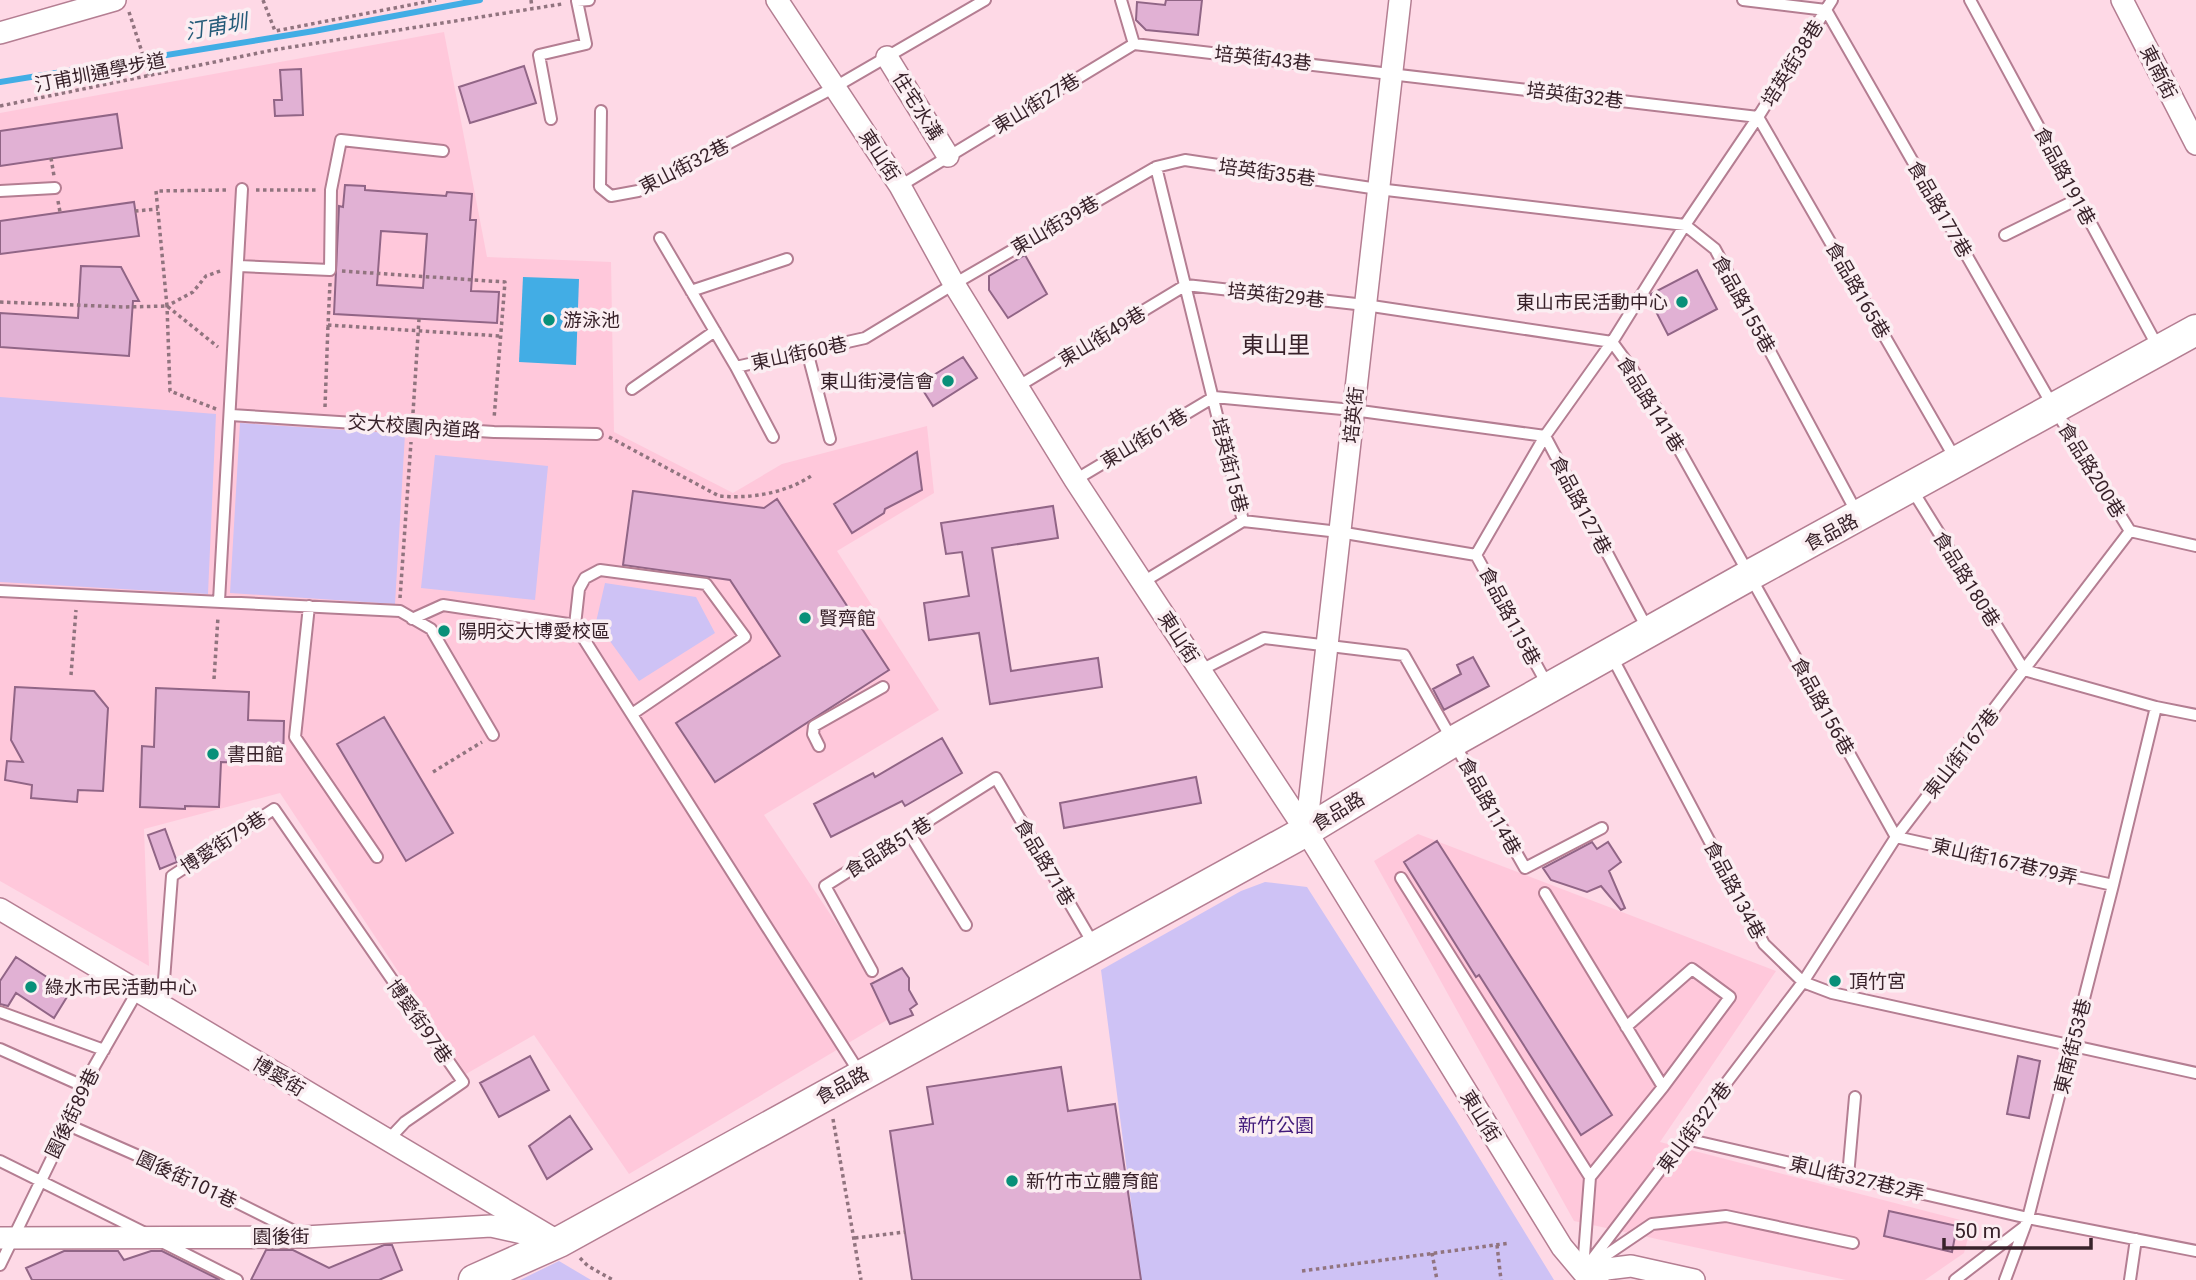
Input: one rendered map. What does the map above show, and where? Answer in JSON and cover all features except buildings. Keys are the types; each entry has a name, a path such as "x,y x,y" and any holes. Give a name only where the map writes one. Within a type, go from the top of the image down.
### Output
{"street":[{"name":"東山街","path":"777,0 900,186 954,284 1075,480 1306,831 1562,1247 1590,1276"},
{"name":"培英街","path":"1306,831 1400,0"},
{"name":"東南街","path":"2122,0 2196,144"},
{"path":"0,33 122,6"},
{"name":"住宅水溝","path":"887,57 948,156"},
{"name":"食品路","path":"474,1280 559,1241 1306,831 1454,741 2196,330"},
{"name":"博愛街","path":"0,909 559,1241"},
{"name":"園後街","path":"7,1238 305,1237 491,1226 559,1241"},
{"path":"1590,1276 1631,1266 1694,1280"}],"lane":[{"path":"835,86 985,0"},
{"path":"1121,0 1134,44"},
{"name":"培英街38巷","path":"1476,555 1545,436 1612,342 1829,5 1742,0"},
{"name":"食品路191巷","path":"1970,0 2160,351"},
{"path":"551,119 539,55 586,44 583,1"},
{"name":"食品路177巷","path":"1829,5 2054,408"},
{"name":"培英街43巷","path":"1134,44 1391,72"},
{"name":"東山街27巷","path":"900,186 1134,44"},
{"name":"培英街32巷","path":"1391,72 1758,117"},
{"name":"東山街32巷","path":"601,111 600,187 611,196 638,191 835,86"},
{"name":"食品路165巷","path":"1758,117 1958,463"},
{"path":"239,266 330,270 331,190 341,140 443,152"},
{"name":"培英街35巷","path":"1156,167 1185,160 1378,189"},
{"name":"東山街39巷","path":"954,284 1156,167"},
{"name":"培英街15巷","path":"1156,167 1243,521 1339,532"},
{"path":"0,191 55,188"},
{"path":"219,601 242,189"},
{"path":"1378,189 1685,225"},
{"path":"2005,235 2078,199"},
{"name":"食品路155巷","path":"1685,225 1715,249 1859,517"},
{"name":"東山街60巷","path":"660,238 736,367 865,338 954,284"},
{"path":"691,290 787,258"},
{"name":"培英街29巷","path":"1186,285 1365,305"},
{"name":"東山街49巷","path":"1017,387 1186,285"},
{"name":"食品路141巷","path":"1365,305 1612,342 1642,383 1750,575"},
{"path":"632,389 715,331"},
{"path":"807,351 830,439"},
{"path":"736,367 773,437"},
{"name":"食品路127巷","path":"1214,397 1353,410 1545,436 1650,632"},
{"name":"東山街61巷","path":"1075,480 1214,397"},
{"name":"食品路200巷","path":"2054,408 2130,531"},
{"name":"交大校園內道路","path":"231,415 494,432 597,434"},
{"name":"食品路180巷","path":"1911,488 2024,670"},
{"path":"1143,582 1243,521"},
{"path":"2130,531 2196,546"},
{"name":"東山街167巷","path":"1803,982 1896,837 2130,531"},
{"name":"食品路115巷","path":"1339,532 1476,555 1549,688"},
{"path":"632,714 745,637 706,584 600,570 585,578 579,589 575,625 861,1075"},
{"name":"食品路156巷","path":"1750,575 1896,837"},
{"path":"0,591 400,611 431,629 493,735"},
{"path":"412,619 443,605 575,625"},
{"path":"309,606 295,737 377,857"},
{"path":"1201,670 1264,638 1404,655 1454,741"},
{"name":"食品路134巷","path":"1611,655 1764,944 1803,982 1832,993 2196,1073"},
{"path":"2024,670 2156,707 2196,715"},
{"path":"819,746 813,734 814,726 883,687"},
{"name":"東南街53巷","path":"2005,1280 2026,1223 2156,707"},
{"name":"食品路114巷","path":"1454,741 1525,868 1602,828"},
{"name":"食品路51巷","path":"872,971 825,886 996,778"},
{"name":"食品路71巷","path":"996,778 1094,946"},
{"name":"博愛街79巷","path":"162,1006 172,876 274,809 372,952"},
{"path":"909,833 966,925"},
{"name":"東山街167巷79弄","path":"1896,837 2113,885"},
{"path":"1401,878 1590,1177 1590,1276"},
{"path":"1545,894 1663,1087"},
{"name":"博愛街97巷","path":"372,952 463,1082 405,1122 387,1140"},
{"path":"1590,1177 1663,1087 1730,996 1692,969 1626,1027"},
{"name":"東山街327巷","path":"1590,1276 1686,1139 1803,982"},
{"name":"園後街89巷","path":"0,1265 7,1238 68,1125 83,1086 137,992"},
{"path":"0,1012 104,1050"},
{"path":"0,1049 83,1086"},
{"path":"1848,1177 1855,1097"},
{"name":"園後街101巷","path":"68,1125 182,1175 305,1237"},
{"name":"東山街327巷2弄","path":"1686,1139 2026,1223"},
{"path":"0,1161 237,1280"},
{"path":"1590,1276 1652,1224 1726,1216 1853,1243"},
{"path":"1955,1280 2026,1223 2196,1251"},
{"path":"2130,1280 2136,1239"}],"path":[{"path":"263,0 275,31 436,0"},
{"path":"531,0 532,8"},
{"name":"汀甫圳通學步道","path":"0,106 273,50 583,1"},
{"path":"122,6 141,47 150,76"},
{"path":"156,191 167,306 170,391 231,415"},
{"path":"135,211 158,209"},
{"path":"0,302 167,306 193,292 206,276 239,266"},
{"path":"324,420 330,270 505,282 494,432"},
{"path":"167,306 234,360"},
{"path":"400,611 419,319"},
{"path":"328,325 500,336"},
{"path":"597,434 611,438 719,496 738,498 786,489 795,487 811,476"},
{"path":"71,674 78,594"},
{"path":"215,679 219,601"},
{"path":"433,772 493,735"},
{"path":"828,1093 861,1280"},
{"path":"854,1238 905,1232"},
{"path":"559,1241 588,1266 613,1280"},
{"path":"1302,1271 1510,1243"},
{"path":"1497,1245 1501,1280"},
{"path":"1432,1254 1437,1280"}],"shaded area":[{"name":"陽明交大博愛校區","path":"444,32 487,257 611,262 614,432 733,493 782,464 927,426 934,493 837,551 939,710 764,815 897,1014 629,1174 534,1035 466,1074 280,793 144,829 149,966 0,881 0,113"},
{"path":"1418,834 1776,971 1660,1142 1972,1223 1964,1253 1925,1280 1846,1280 1574,1221 1374,861"}],"green space":[{"path":"0,397 216,414 208,594 0,582"},
{"path":"240,423 405,434 395,604 230,593"},
{"path":"435,455 548,466 535,600 421,588"},
{"path":"605,583 696,597 715,633 639,681 596,622"},
{"name":"新竹公園","path":"1265,882 1307,887 1456,1120 1554,1280 1141,1280 1101,970 1241,891"},
{"path":"559,1261 591,1280 520,1280"}],"water":[{"name":"游泳池","path":"523,277 579,279 576,365 519,362"}],"waterway":[{"name":"汀甫圳","path":"0,82 314,31 480,0"}],"place":[{"name":"東山市民活動中心","path":"1682,302"},
{"name":"游泳池","path":"549,320"},
{"name":"東山街浸信會","path":"948,381"},
{"name":"賢齊館","path":"805,618"},
{"name":"陽明交大博愛校區","path":"444,631"},
{"name":"書田館","path":"213,754"},
{"name":"頂竹宮","path":"1835,981"},
{"name":"綠水市民活動中心","path":"31,987"},
{"name":"新竹市立體育館","path":"1012,1181"}],"district":[{"name":"東山里","path":"1276,345"}]}
